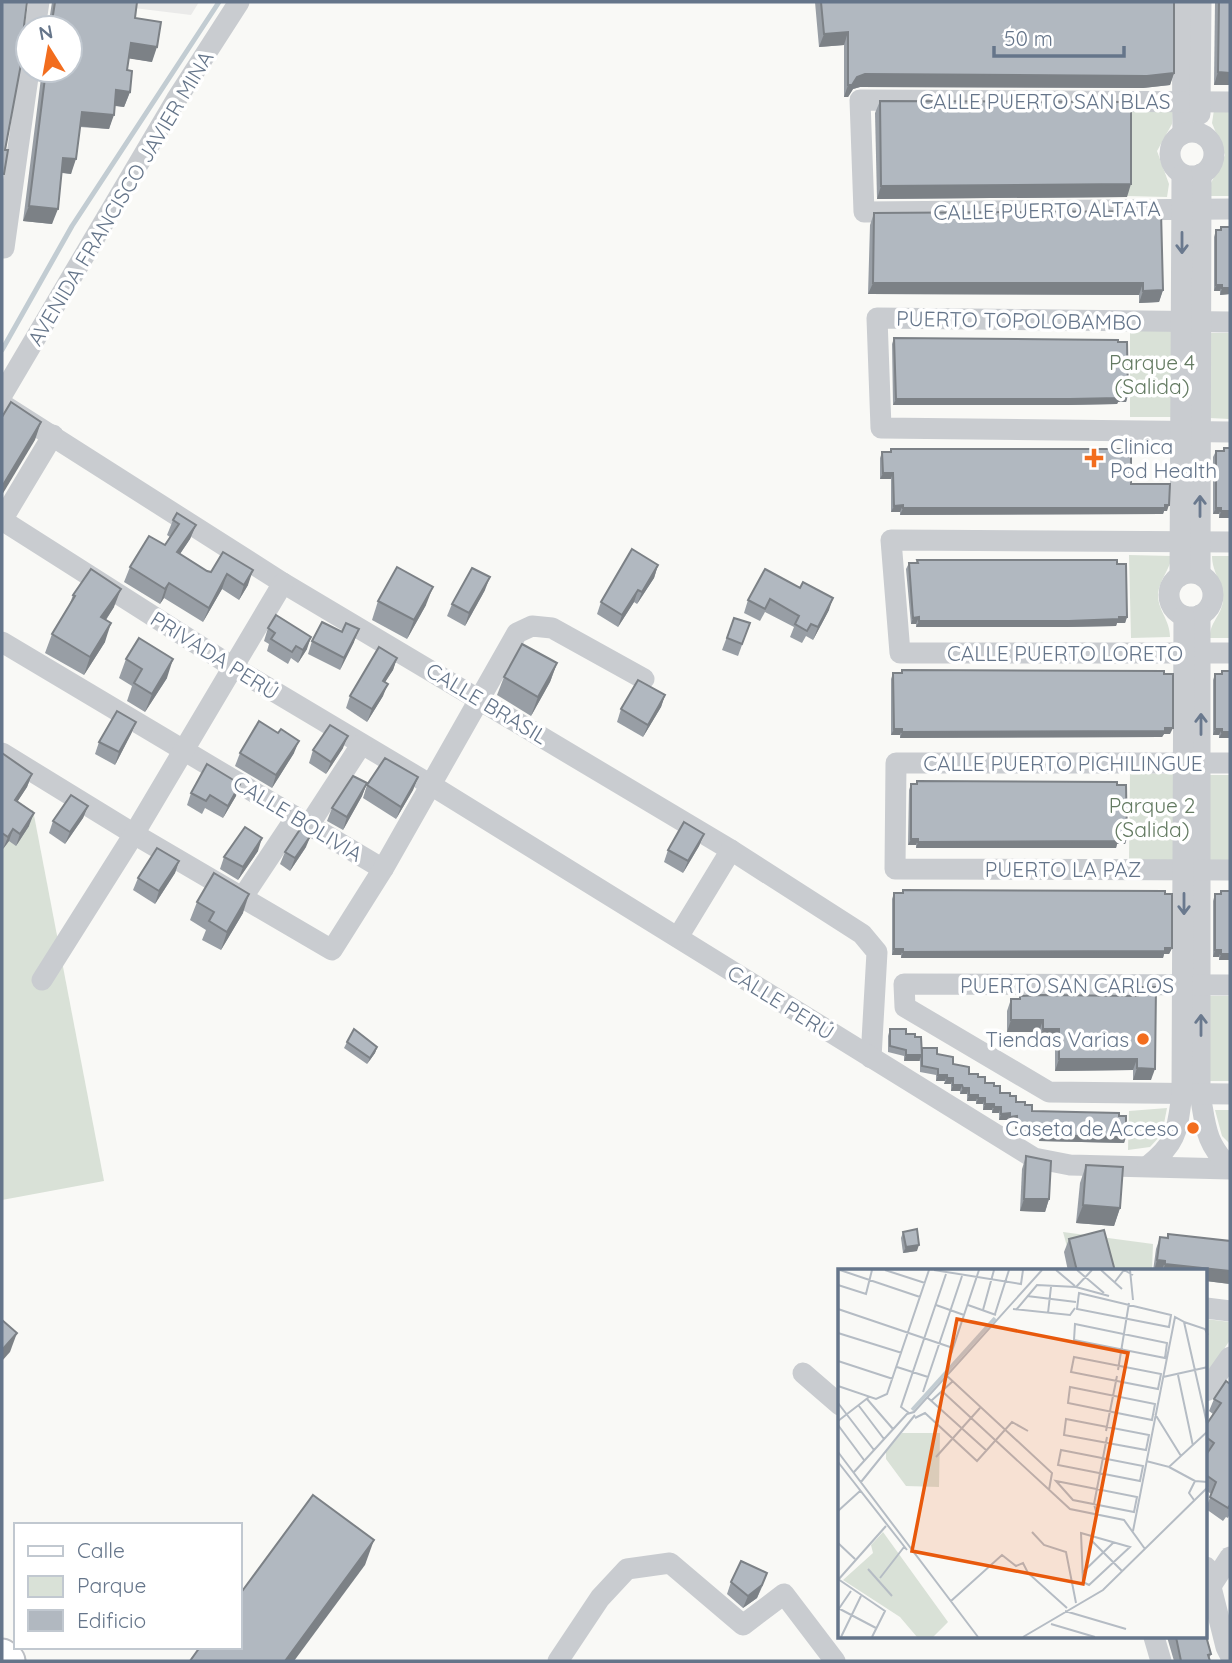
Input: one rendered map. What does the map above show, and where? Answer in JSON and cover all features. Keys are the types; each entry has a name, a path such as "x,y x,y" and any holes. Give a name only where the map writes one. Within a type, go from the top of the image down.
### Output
{"main road":[{"path":"2,1656 8,1661"}],"street":[{"name":"AVENIDA FRANCISCO JAVIER MINA","path":"2,395 176,100 239,2"},
{"path":"1182,2 1192,133"},
{"path":"1191,102 1201,2"},
{"path":"4,248 6,201 27,84"},
{"name":"CALLE PUERTO SAN BLAS","path":"864,212 860,100 1230,102"},
{"path":"1192,133 1173,143 1170,150 1172,165 1192,174"},
{"path":"1192,133 1210,142 1213,156 1211,163 1192,174"},
{"path":"1190,575 1192,174"},
{"name":"CALLE PUERTO ALTATA","path":"864,212 1230,209"},
{"name":"PUERTO TOPOLOBAMBO","path":"1190,432 881,429 877,318 1230,322"},
{"name":"CALLE BRASIL","path":"2,404 282,583 731,850 862,934 877,952 871,1058"},
{"path":"1190,432 1230,432"},
{"path":"2,520 53,435"},
{"name":"PRIVADA PERÚ","path":"2,520 233,667 431,785"},
{"name":"CALLE PUERTO LORETO","path":"1190,542 891,540 900,653 1230,653"},
{"path":"1190,542 1230,542"},
{"path":"1190,575 1210,583 1213,597 1211,604 1192,615 1172,606 1169,599 1172,584 1190,575"},
{"path":"42,980 134,834 282,583"},
{"path":"1148,1166 1167,1151 1191,1094 1192,615"},
{"name":"CALLE BOLIVIA","path":"2,642 383,869 517,633 532,626 552,628 644,679"},
{"path":"242,898 361,745"},
{"path":"2,752 134,834 332,950 383,869"},
{"name":"CALLE PUERTO PICHILINGUE","path":"895,869 896,763 1230,763"},
{"name":"CALLE PERÚ","path":"431,785 1034,1158 1070,1165 1230,1169"},
{"path":"678,937 731,850"},
{"name":"PUERTO LA PAZ","path":"895,869 1230,870"},
{"name":"PUERTO SAN CARLOS","path":"1191,1094 1049,1092 905,1007 904,985 1230,985"},
{"path":"1191,1094 1230,1094"},
{"path":"1191,1094 1214,1151 1230,1169"},
{"path":"1208,1308 1230,1311"},
{"path":"1208,1388 1229,1362"},
{"path":"803,1373 838,1403"},
{"path":"1230,1557 1208,1577 1230,1655"},
{"path":"558,1661 600,1598 627,1569 670,1563 743,1625 784,1594 835,1661"},
{"path":"1154,1638 1161,1661"}],"shaded area":[{"path":"85,2 199,2 191,15"}],"green space":[{"path":"1127,110 1173,111 1172,124 1157,151 1169,184 1167,197 1126,196"},
{"path":"1214,110 1230,110 1230,196 1211,196 1211,183 1225,155 1212,123"},
{"name":"Parque 4 (Salida)","path":"1130,331 1175,331 1174,417 1130,417"},
{"path":"1210,333 1230,333 1230,419 1209,418"},
{"path":"1129,555 1172,556 1158,593 1159,605 1170,637 1131,638"},
{"path":"1212,556 1230,556 1230,638 1210,638 1211,628 1223,600"},
{"name":"Parque 2 (Salida)","path":"1130,773 1175,774 1174,860 1129,860"},
{"path":"1209,775 1230,775 1230,861 1208,861"},
{"path":"33,810 104,1181 2,1200 2,816"},
{"path":"1210,996 1230,996 1230,1081 1209,1081"},
{"path":"1167,1108 1162,1134 1150,1147 1128,1150 1129,1111"},
{"path":"1215,1110 1230,1110 1230,1144 1222,1136"},
{"path":"1063,1232 1153,1244 1152,1269 1104,1269 1068,1250"},
{"path":"1208,1319 1230,1322 1230,1340 1208,1373"}],"building":[{"path":"2,2 27,2 26,14 14,14 14,84 17,84 2,174"},
{"path":"55,2 137,2 135,18 161,22 157,47 131,43 127,70 132,71 130,92 116,90 114,115 82,112 76,159 63,158 58,209 29,206 44,84 84,84 84,14 53,14"},
{"path":"821,2 1174,2 1174,73 1147,76 865,74 857,77 852,85 848,85 848,32 824,34"},
{"path":"1219,2 1230,2 1230,73 1218,72"},
{"path":"880,101 1131,102 1131,184 881,186"},
{"path":"1161,211 1163,290 1143,291 1143,283 873,283 874,213"},
{"path":"1221,227 1230,227 1230,288 1216,285 1216,230 1221,230"},
{"path":"894,338 1127,342 1128,395 1119,398 1070,399 896,399"},
{"path":"11,402 41,422 3,485 2,417"},
{"path":"1224,448 1230,448 1230,511 1216,508 1216,451 1224,451"},
{"path":"891,449 1122,449 1122,452 1131,453 1131,484 1170,484 1169,505 1165,505 1165,508 903,508 903,505 894,506 893,473 883,473 882,452 891,452"},
{"path":"177,513 196,525 177,552 211,572 223,552 253,570 244,585 227,574 209,608 169,583 165,589 130,567 149,536 165,545 179,524 173,520"},
{"path":"632,549 658,565 642,592 638,590 622,615 601,602"},
{"path":"917,560 1117,560 1117,564 1126,564 1127,617 1069,621 919,621 919,617 913,618 909,563 918,563"},
{"path":"397,567 433,587 414,620 378,601"},
{"path":"472,568 490,577 469,613 452,604"},
{"path":"91,569 121,589 101,617 111,623 90,657 52,634"},
{"path":"765,569 800,588 803,582 833,598 818,627 811,624 807,631 795,624 799,616 770,599 765,609 748,600"},
{"path":"276,615 311,637 303,650 296,646 292,652 271,639 275,633 268,628"},
{"path":"734,618 750,623 742,644 727,638"},
{"path":"322,622 342,632 346,623 359,629 344,658 312,641"},
{"path":"139,638 173,659 152,694 134,683 142,669 126,659"},
{"path":"522,644 557,663 538,697 504,677"},
{"path":"379,647 397,658 383,681 388,684 372,709 350,696"},
{"path":"902,670 1164,671 1164,674 1173,674 1173,728 1165,728 1165,731 902,732 902,729 894,729 893,673 902,673"},
{"path":"1222,671 1230,671 1230,732 1215,729 1215,674 1222,674"},
{"path":"638,680 665,695 648,725 621,709"},
{"path":"117,711 136,722 119,752 99,742"},
{"path":"259,721 278,733 281,729 299,741 276,775 240,753"},
{"path":"330,725 348,736 331,762 313,750"},
{"path":"2,753 32,774 15,800 34,813 20,834 13,829 8,837 2,833"},
{"path":"385,758 418,777 401,807 367,785"},
{"path":"207,764 240,784 228,806 210,795 206,801 191,793"},
{"path":"353,776 367,783 347,817 332,808"},
{"path":"917,781 1117,782 1117,785 1126,785 1127,838 1118,838 1118,841 918,842 918,839 911,839 911,784 917,784"},
{"path":"71,795 88,806 70,832 53,821"},
{"path":"684,822 704,834 688,861 668,850"},
{"path":"245,827 262,838 243,867 224,857"},
{"path":"301,828 311,835 295,858 285,852"},
{"path":"157,848 179,861 159,891 138,878"},
{"path":"214,873 249,894 227,932 209,921 214,912 197,902"},
{"path":"903,890 1165,891 1165,894 1172,894 1172,948 1165,948 1165,951 903,952 903,949 894,949 894,893 903,893"},
{"path":"1221,891 1230,891 1230,954 1221,954 1221,950 1215,950 1215,894 1221,894"},
{"path":"1139,987 1156,987 1155,1069 1137,1068 1137,1059 1059,1059 1059,1029 1043,1029 1043,1020 1011,1020 1011,999 1020,999 1020,996 1138,996"},
{"path":"354,1029 377,1047 370,1058 347,1042"},
{"path":"890,1029 906,1029 906,1034 921,1037 922,1055 906,1055 906,1050 890,1046"},
{"path":"922,1048 937,1048 937,1054 953,1057 953,1064 969,1067 969,1074 985,1077 985,1083 1000,1086 1000,1093 1010,1093 1010,1096 1016,1096 1016,1102 1032,1105 1032,1111 1119,1113 1119,1116 1126,1116 1126,1137 1041,1135 1041,1132 1032,1132 1032,1126 1017,1123 1017,1116 1010,1117 1010,1113 1001,1114 1001,1107 985,1104 985,1098 978,1098 978,1095 969,1095 969,1088 953,1085 953,1078 938,1075 938,1069 922,1066"},
{"path":"1026,1156 1051,1161 1049,1199 1024,1199"},
{"path":"1086,1165 1123,1167 1120,1208 1083,1205"},
{"path":"917,1229 919,1245 906,1247 903,1232"},
{"path":"1104,1230 1114,1269 1076,1269 1069,1239"},
{"path":"1168,1234 1230,1241 1230,1271 1165,1264 1165,1261 1157,1260 1160,1237 1168,1238"},
{"path":"2,1320 17,1333 2,1350"},
{"path":"1226,1381 1230,1384 1228,1508 1210,1497 1216,1482 1208,1476 1208,1452 1214,1443 1208,1438 1208,1422 1221,1403 1214,1399"},
{"path":"313,1495 374,1540 285,1661 190,1661 199,1649 242,1649 242,1591"},
{"path":"741,1561 767,1573 762,1585 748,1596 731,1582"},
{"path":"1176,1638 1207,1638 1210,1661 1181,1661"}],"waterway":[{"path":"2,350 72,226 219,2"}],"place":[{"name":"Clinica Pod Health","path":"1094,458"},
{"name":"Tiendas Varias","path":"1143,1039"},
{"name":"Caseta de Acceso","path":"1193,1128"}]}
